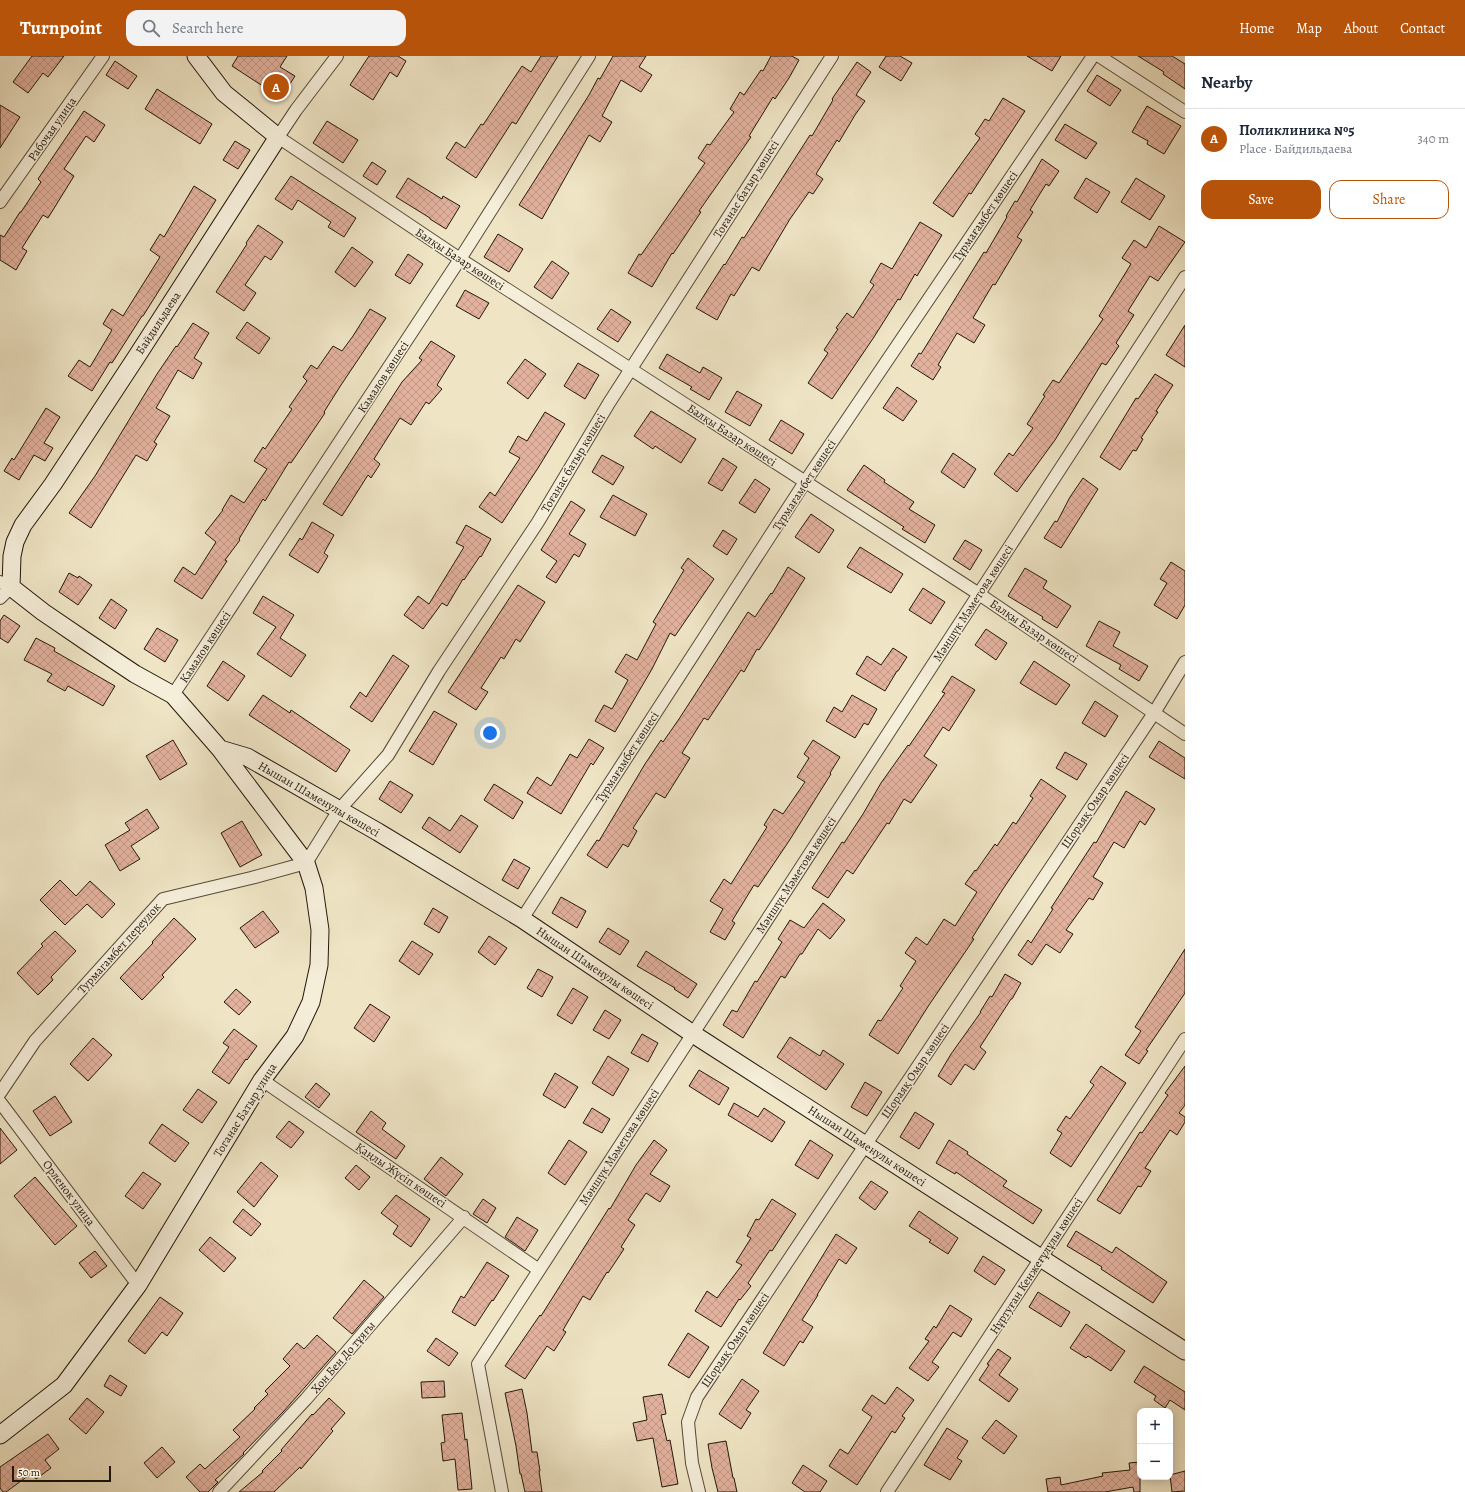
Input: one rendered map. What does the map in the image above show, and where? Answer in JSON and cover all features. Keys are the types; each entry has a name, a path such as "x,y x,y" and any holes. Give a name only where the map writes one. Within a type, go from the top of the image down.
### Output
{"street":[{"name":"Рабочая улица","path":"0,202 103,56"},
{"path":"196,56 224,93 278,137"},
{"name":"Байдильдаева","path":"4,589 15,542 23,525 53,484 296,110 337,56"},
{"name":"Камалов көшесі","path":"173,695 460,259 589,56"},
{"name":"Тоғанас батыр көшесі","path":"306,863 339,810 388,755 439,671 538,522 609,403 632,370 832,56"},
{"name":"Тұрмағамбет көшесі","path":"522,919 805,482 1093,56"},
{"path":"1099,56 1185,112"},
{"name":"Балқы Базар көшесі","path":"278,137 460,259 979,594 1185,734"},
{"name":"Мәншүк Мәметова көшесі","path":"502,1492 478,1364 1185,277"},
{"path":"4,589 43,612 135,674 173,695 220,749"},
{"name":"Шораяқ Омар көшесі","path":"699,1492 692,1463 688,1422 697,1397 1154,713 1185,662"},
{"name":"Нышан Шаменулы көшесі","path":"220,749 247,757 522,919 692,1034 1185,1351"},
{"name":"Тоганас Батыр улица","path":"0,1436 64,1385 138,1285 262,1080 295,1036 311,1002 319,965 320,930 314,888 306,863 220,749"},
{"name":"Турмагамбет переулок","path":"0,1093 35,1041 163,900 306,863"},
{"name":"Нұртуған Кенжеғұлұлы көшесі","path":"887,1492 1185,1039"},
{"name":"Қаңлы Жүсіп көшесі","path":"262,1080 464,1217 539,1270"},
{"name":"Орленок улица","path":"0,1102 138,1285"},
{"name":"Хон Бен До тұяғы","path":"218,1492 306,1399 464,1217"}],"building":[{"path":"32,56 64,56 48,77 43,73 28,93 13,82"},
{"path":"238,56 287,56 280,67 295,76 281,98 232,66"},
{"path":"369,56 398,56 406,61 397,77 390,72 373,100 350,85"},
{"path":"541,56 558,56 516,124 512,122 476,178 446,158 456,142 465,148 481,124 483,125 522,66 531,72"},
{"path":"613,56 646,56 639,67 652,75 641,92 621,80 602,116 612,122 600,142 589,135 542,219 519,205 589,95 598,78 600,79"},
{"path":"771,56 792,56 799,60 775,99 773,97 749,136 751,137 699,211 701,212 673,254 672,253 652,287 628,273 639,254 641,255 705,163 698,158 707,144 710,145 734,112 730,109 740,92 744,95 761,70 763,71"},
{"path":"886,56 900,56 912,63 901,81 879,67"},
{"path":"1027,56 1061,56 1052,71"},
{"path":"1138,56 1172,56 1185,64 1185,89 1163,74 1164,72"},
{"path":"115,61 137,76 128,89 106,75"},
{"path":"857,62 871,72 856,95 865,101 839,142 837,140 816,174 823,179 813,194 809,192 790,219 759,271 752,267 734,296 731,294 717,320 696,308 742,237 744,238 810,135 812,136 833,100 832,99"},
{"path":"1097,75 1121,90 1110,106 1087,91"},
{"path":"157,89 212,124 200,144 145,109"},
{"path":"1003,98 1025,111 971,194 969,193 953,217 933,203 980,138 975,134 985,119 989,121"},
{"path":"0,105 20,117 0,148"},
{"path":"1147,106 1181,126 1164,154 1147,144 1148,141 1132,132"},
{"path":"84,111 105,125 94,142 86,136 64,169 74,176 48,218 43,215 22,248 27,251 16,270 0,260 0,235 4,237 21,212 41,182 38,179"},
{"path":"327,121 358,140 343,163 313,143"},
{"path":"1065,124 1097,143 1086,159 1055,140"},
{"path":"235,141 250,150 238,169 223,160"},
{"path":"1042,159 1059,171 1049,186 1046,184 1030,210 1033,212 1017,237 1022,240 973,318 985,325 974,343 957,333 938,365 941,367 933,380 911,366 919,353 921,354 984,252 986,253 1007,217 1006,216 1015,201 1017,202"},
{"path":"372,162 386,171 377,185 363,176"},
{"path":"291,176 356,218 344,237 328,227 331,222 298,200 292,210 275,199"},
{"path":"408,178 442,199 443,196 460,206 446,229 396,197"},
{"path":"1086,178 1110,192 1097,213 1074,198"},
{"path":"1136,178 1165,196 1150,220 1121,202"},
{"path":"194,186 216,200 143,316 112,363 110,362 92,391 68,376 79,360 90,367 112,330 103,324 112,309 123,316 160,257 150,250 160,234 164,237"},
{"path":"920,222 942,235 917,276 915,274 900,300 898,299 832,399 808,383 828,353 824,350 838,329 836,328 847,313 853,318 874,285 870,282 881,263 892,269"},
{"path":"258,225 283,242 271,260 265,256 245,285 256,293 244,311 216,292"},
{"path":"1159,226 1185,242 1158,281 1150,276 1128,311 1134,315 1116,343 1119,346 1106,365 1102,363 1055,440 1017,492 994,474 1009,453 1013,456 1033,428 1027,424 1045,396 1043,395 1053,380 1059,383 1103,319 1099,316 1131,264 1122,258 1134,240 1146,248"},
{"path":"498,234 523,249 509,272 484,257"},
{"path":"352,247 373,262 355,287 335,272"},
{"path":"408,254 423,264 410,284 395,275"},
{"path":"552,261 569,273 552,299 534,287"},
{"path":"465,290 489,303 479,319 456,306"},
{"path":"370,309 386,318 306,441 291,463 289,462 265,501 263,499 239,539 240,540 225,560 227,561 202,599 174,581 183,567 195,575 216,542 205,533 223,510 231,495 244,503 267,469 254,461 263,447 265,449 292,409 289,407 307,381 303,377 311,365 317,369 333,346 342,351"},
{"path":"611,309 631,322 618,342 597,329"},
{"path":"247,322 270,338 259,354 236,338"},
{"path":"193,323 209,333 194,358 202,363 193,379 178,370 156,408 170,416 154,442 157,444 147,461 136,455 91,528 69,513 95,476 157,374"},
{"path":"1185,325 1185,367 1166,355"},
{"path":"431,341 455,356 437,385 442,389 429,404 426,402 411,425 400,418 374,459 380,464 371,478 368,475 342,516 323,504 402,382 422,360 419,358"},
{"path":"667,354 700,373 703,367 722,378 709,400 690,389 692,387 659,368"},
{"path":"525,359 546,374 528,399 507,383"},
{"path":"578,363 599,375 585,399 564,386"},
{"path":"1155,374 1173,385 1156,411 1158,412 1141,438 1143,439 1136,451 1133,450 1120,470 1100,457 1136,398 1138,399"},
{"path":"897,387 917,401 903,421 883,408"},
{"path":"737,391 762,405 750,426 725,412"},
{"path":"46,408 60,417 44,443 53,448 45,461 34,455 19,480 4,471 12,458 14,460"},
{"path":"651,411 696,439 681,463 655,446 653,449 634,436"},
{"path":"545,412 565,424 502,523 479,507 490,492 495,496 520,458 509,452 518,436 527,441"},
{"path":"781,420 804,434 792,454 769,440"},
{"path":"953,453 976,469 964,488 941,472"},
{"path":"602,455 624,467 613,485 592,472"},
{"path":"723,458 737,467 722,491 708,483"},
{"path":"864,465 885,480 884,482 914,502 909,509 935,525 925,543 902,529 904,527 847,490"},
{"path":"1083,478 1098,489 1061,548 1044,538 1055,521 1057,522 1070,497"},
{"path":"755,479 770,489 755,513 739,503"},
{"path":"613,495 647,514 635,536 600,517"},
{"path":"571,501 585,510 569,534 586,544 579,557 574,554 556,583 546,577 557,561 541,550"},
{"path":"811,514 834,530 819,553 795,537"},
{"path":"312,522 334,535 324,553 328,556 318,573 289,555 300,538 302,540"},
{"path":"466,525 491,539 481,557 480,556 464,580 463,579 447,606 442,603 423,629 404,615 418,596 429,604 464,547 456,543"},
{"path":"723,530 737,539 727,555 713,546"},
{"path":"965,540 982,550 970,570 953,559"},
{"path":"860,547 903,574 891,593 847,567"},
{"path":"688,558 714,579 675,636 670,633 652,669 615,732 595,721 604,705 612,709 628,680 615,672 626,654 637,660 656,624 653,622 684,570 681,568"},
{"path":"1171,562 1185,571 1185,605 1177,619 1154,605 1167,583 1160,579"},
{"path":"788,567 805,578 759,650 757,649 744,672 741,670 708,720 704,718 682,753 690,758 665,798 656,793 633,828 637,831 628,847 623,844 607,868 587,855 597,840 599,841 645,764 661,740 663,742 679,719 748,612 755,617 771,593 772,594"},
{"path":"1025,568 1047,581 1043,588 1071,606 1057,628 1042,619 1043,617 1008,596"},
{"path":"69,573 78,578 79,576 92,585 78,605 59,592"},
{"path":"518,585 545,602 520,642 516,639 504,659 501,657 481,688 488,692 476,710 448,692"},
{"path":"923,588 945,602 931,624 909,610"},
{"path":"263,596 294,615 280,638 306,655 291,677 257,654 276,627 253,613"},
{"path":"111,599 127,610 115,629 99,618"},
{"path":"4,615 20,626 8,643 0,638 0,621"},
{"path":"1099,621 1120,632 1113,646 1148,666 1139,681 1119,669 1121,665 1086,646"},
{"path":"157,628 178,640 165,662 144,649"},
{"path":"986,629 1007,643 996,660 975,645"},
{"path":"36,638 55,648 54,651 115,686 103,706 68,686 65,691 47,681 52,674 24,660"},
{"path":"893,648 907,657 885,691 856,674 867,656 881,665"},
{"path":"393,655 409,666 372,722 350,707 360,692 366,697"},
{"path":"223,661 245,676 228,701 207,686"},
{"path":"1034,661 1070,685 1056,705 1020,683"},
{"path":"952,676 975,690 949,731 943,727 924,756 937,765 911,803 904,799 889,824 887,823 853,874 847,870 828,898 812,888 842,842 844,843 881,783 908,745 909,746 945,693 942,692"},
{"path":"263,695 290,713 291,710 350,750 336,772 249,715"},
{"path":"852,695 877,709 868,725 864,723 855,738 826,721 834,707 842,712"},
{"path":"1095,701 1118,716 1105,737 1082,723"},
{"path":"434,711 457,724 433,765 409,751"},
{"path":"589,739 604,748 593,765 591,763 561,814 527,793 537,777 551,786 570,754 577,758"},
{"path":"173,740 187,764 160,780 146,756"},
{"path":"813,740 840,757 789,841 758,887 754,885 732,921 735,923 725,940 710,932 723,909 710,901 724,879 731,884 767,827 764,825 774,809 783,814 805,782 797,777 809,758 804,754"},
{"path":"1159,741 1185,758 1185,779 1149,757"},
{"path":"1065,752 1087,764 1077,780 1056,768"},
{"path":"1041,779 1066,796 1003,889 972,938 974,939 898,1054 869,1035 878,1020 881,1021 903,988 900,986 916,961 905,953 916,937 927,945 944,919 955,926 977,892 965,884 995,844 997,846 1013,822 1016,824 1033,798 1030,796"},
{"path":"390,781 413,795 401,813 379,799"},
{"path":"494,784 523,802 513,819 484,800"},
{"path":"1126,791 1155,809 1145,825 1140,821 1124,848 1114,842 1093,877 1103,883 1093,900 1089,898 1066,930 1073,934 1060,953 1046,944 1032,965 1018,955 1028,940 1031,943 1053,909 1051,908 1094,842 1096,843"},
{"path":"147,809 159,828 131,846 140,859 120,871 105,845 130,830 125,823"},
{"path":"461,815 478,826 460,853 422,828 429,817 450,831"},
{"path":"242,821 262,855 240,867 221,833"},
{"path":"514,859 530,868 518,889 502,880"},
{"path":"60,880 76,896 90,881 115,904 102,918 87,904 65,925 40,900"},
{"path":"561,897 586,911 577,928 552,913"},
{"path":"823,903 845,920 830,939 818,929 785,978 781,976 743,1038 723,1025 732,1010 737,1012 755,981 757,982 782,942 778,939 790,920 804,928"},
{"path":"433,908 448,917 439,933 424,924"},
{"path":"263,911 279,932 255,948 240,928"},
{"path":"174,918 196,939 162,975 164,977 142,1000 120,978"},
{"path":"608,928 629,941 620,955 599,942"},
{"path":"55,931 76,951 51,977 53,980 38,995 17,973 43,946 41,944"},
{"path":"489,936 507,948 495,965 478,952"},
{"path":"412,941 433,954 419,975 399,961"},
{"path":"1185,949 1185,993 1146,1050 1148,1051 1139,1064 1125,1055 1141,1031 1135,1027"},
{"path":"646,951 697,984 688,998 674,989 675,988 637,966"},
{"path":"538,969 553,977 542,997 527,988"},
{"path":"1005,974 1021,983 980,1047 986,1052 974,1070 965,1064 951,1085 938,1076 990,996 992,997"},
{"path":"573,988 588,997 572,1024 557,1015"},
{"path":"236,989 251,1002 239,1015 224,1002"},
{"path":"370,1004 390,1017 374,1042 354,1028"},
{"path":"605,1010 621,1020 609,1039 593,1030"},
{"path":"234,1029 257,1046 229,1084 212,1072 229,1047 223,1043"},
{"path":"642,1034 658,1043 648,1062 631,1053"},
{"path":"790,1037 820,1056 823,1050 844,1064 826,1090 777,1057"},
{"path":"93,1038 112,1055 88,1081 70,1064"},
{"path":"608,1056 629,1069 613,1096 592,1083"},
{"path":"1101,1066 1126,1083 1071,1167 1050,1153 1062,1133 1057,1130 1066,1116 1070,1119 1094,1085 1090,1082"},
{"path":"1185,1066 1185,1105 1179,1113 1185,1117 1185,1122 1177,1135 1170,1130 1145,1168 1151,1171 1141,1187 1138,1186 1120,1214 1097,1200 1140,1132 1142,1133 1168,1095 1165,1093"},
{"path":"699,1070 729,1088 719,1105 689,1086"},
{"path":"555,1073 578,1087 565,1108 543,1095"},
{"path":"865,1082 882,1092 867,1116 851,1107"},
{"path":"316,1083 330,1094 319,1108 305,1097"},
{"path":"198,1089 217,1102 202,1123 183,1110"},
{"path":"55,1096 72,1122 50,1136 33,1111"},
{"path":"734,1103 758,1117 764,1108 785,1122 772,1142 728,1115"},
{"path":"592,1108 610,1119 602,1133 583,1123"},
{"path":"371,1111 386,1123 382,1129 405,1146 396,1159 356,1132"},
{"path":"915,1112 934,1124 919,1149 900,1137"},
{"path":"289,1121 304,1132 291,1148 276,1137"},
{"path":"162,1124 189,1143 175,1162 149,1143"},
{"path":"0,1128 17,1150 0,1164"},
{"path":"569,1140 587,1152 565,1185 548,1173"},
{"path":"654,1140 667,1150 650,1174 670,1186 660,1202 646,1193 628,1220 635,1225 621,1247 624,1249 608,1273 607,1272 590,1300 583,1296 563,1330 566,1332 554,1351 547,1346 525,1379 505,1366 540,1315 541,1316 609,1208 610,1209 636,1165"},
{"path":"810,1140 833,1155 818,1179 795,1165"},
{"path":"949,1140 1007,1181 1003,1186 1042,1210 1033,1224 956,1172 955,1174 936,1163"},
{"path":"441,1157 463,1174 446,1196 424,1179"},
{"path":"261,1162 278,1176 254,1207 237,1192"},
{"path":"356,1165 370,1177 359,1190 345,1178"},
{"path":"143,1172 161,1184 143,1209 125,1196"},
{"path":"35,1177 77,1226 55,1245 14,1196"},
{"path":"871,1181 888,1192 875,1210 859,1198"},
{"path":"396,1195 430,1219 411,1247 393,1234 398,1226 381,1213"},
{"path":"483,1199 496,1208 487,1223 473,1214"},
{"path":"772,1199 796,1214 772,1251 770,1250 748,1283 751,1286 740,1300 739,1299 721,1327 695,1311 707,1291 717,1298 742,1265 736,1262 751,1238 747,1236 756,1219 759,1220"},
{"path":"243,1209 261,1224 251,1236 233,1222"},
{"path":"919,1211 958,1238 948,1254 929,1242 931,1240 909,1226"},
{"path":"517,1217 538,1230 525,1251 505,1237"},
{"path":"1076,1231 1112,1253 1116,1247 1167,1282 1153,1303 1101,1269 1102,1267 1067,1246"},
{"path":"836,1234 857,1248 846,1264 839,1259 802,1320 813,1327 803,1343 800,1341 784,1366 763,1353"},
{"path":"210,1237 236,1258 224,1272 199,1250"},
{"path":"95,1251 107,1266 91,1278 79,1263"},
{"path":"983,1256 1005,1270 995,1285 974,1271"},
{"path":"487,1262 509,1276 475,1326 452,1312 461,1296 464,1298"},
{"path":"364,1280 384,1297 352,1334 333,1318"},
{"path":"1038,1292 1070,1312 1061,1327 1029,1307"},
{"path":"160,1297 183,1313 167,1336 162,1332 145,1354 128,1341"},
{"path":"950,1305 972,1319 961,1337 953,1332 932,1362 939,1367 928,1381 909,1368 929,1341 925,1339 934,1326 936,1328"},
{"path":"1086,1324 1125,1351 1111,1371 1088,1356 1086,1358 1070,1348"},
{"path":"688,1333 709,1347 689,1378 668,1365"},
{"path":"317,1335 336,1352 283,1412 243,1453 244,1454 215,1480 218,1482 208,1492 200,1492 186,1477 200,1464 205,1469 240,1437 233,1430 255,1409 254,1408 268,1394 265,1391 290,1366 283,1359 297,1343 304,1349"},
{"path":"436,1338 458,1353 449,1366 427,1351"},
{"path":"998,1349 1011,1358 999,1375 1018,1389 1009,1402 979,1380 989,1365 987,1364"},
{"path":"1144,1366 1185,1392 1185,1410 1170,1400 1165,1408 1154,1400 1156,1396 1134,1382"},
{"path":"110,1375 127,1386 121,1396 104,1386"},
{"path":"742,1379 759,1391 746,1410 751,1413 741,1429 719,1414"},
{"path":"444,1381 445,1397 422,1398 421,1382"},
{"path":"897,1387 914,1400 902,1416 905,1418 895,1433 892,1431 857,1485 829,1466 840,1449 848,1454 872,1417 862,1410 872,1395 885,1404"},
{"path":"522,1389 532,1452 537,1452 542,1492 525,1492 520,1474 505,1393"},
{"path":"662,1394 666,1414 661,1415 667,1441 670,1440 678,1484 662,1487 653,1438 637,1441 633,1423 647,1420 643,1397"},
{"path":"87,1398 104,1412 86,1434 69,1419"},
{"path":"329,1398 345,1413 331,1429 333,1431 301,1469 300,1467 274,1492 239,1492 263,1472 262,1471 282,1451 281,1450 312,1414 313,1415"},
{"path":"462,1413 465,1440 467,1439 472,1489 458,1490 455,1459 443,1461 441,1443 445,1442 442,1415"},
{"path":"996,1420 1017,1436 1004,1454 982,1438"},
{"path":"947,1428 968,1441 957,1458 962,1461 950,1480 924,1465"},
{"path":"48,1434 59,1449 45,1460 51,1468 36,1479 32,1473 6,1492 3,1492 0,1488 0,1467"},
{"path":"726,1441 737,1492 718,1492 712,1468 708,1444"},
{"path":"162,1447 175,1462 157,1478 144,1463"},
{"path":"1137,1462 1137,1480 1140,1480 1140,1492 1134,1492 1133,1487 1105,1492 1048,1492 1046,1479 1060,1477 1061,1485 1103,1476 1102,1473 1130,1470 1129,1463"},
{"path":"803,1465 827,1481 820,1492 805,1492 792,1483"},
{"path":"1185,1471 1185,1491 1172,1492 1171,1480 1173,1480 1173,1474"}],"place":[{"name":"Поликлиника №5","path":"276,87"}]}
